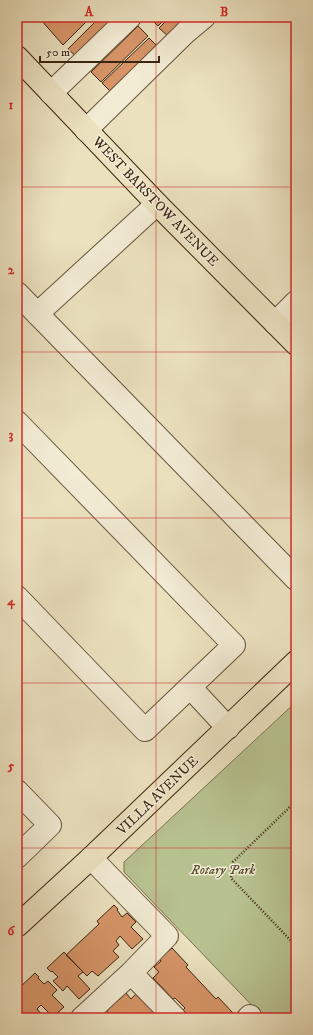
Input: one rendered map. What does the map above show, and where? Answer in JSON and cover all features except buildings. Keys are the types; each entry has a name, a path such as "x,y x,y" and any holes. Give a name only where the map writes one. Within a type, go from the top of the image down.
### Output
{"main road":[{"name":"WEST BARSTOW AVENUE","path":"17,57 157,204 296,344"},
{"name":"VILLA AVENUE","path":"17,926 91,858 296,662"}],"street":[{"path":"51,93 130,17"},
{"path":"86,130 186,32 204,17"},
{"path":"37,314 157,204"},
{"path":"17,293 296,579"},
{"path":"275,322 296,302"},
{"path":"17,422 234,645 145,730 17,598"},
{"path":"190,687 228,728"},
{"path":"17,791 50,825 17,857"},
{"path":"82,1018 131,973 167,936 91,858"},
{"path":"131,973 175,1018"}],"path":[{"path":"296,802 233,862 231,878 296,946"}],"green space":[{"name":"Rotary Park","path":"296,702 296,1018 264,1018 124,872 124,862"}]}
